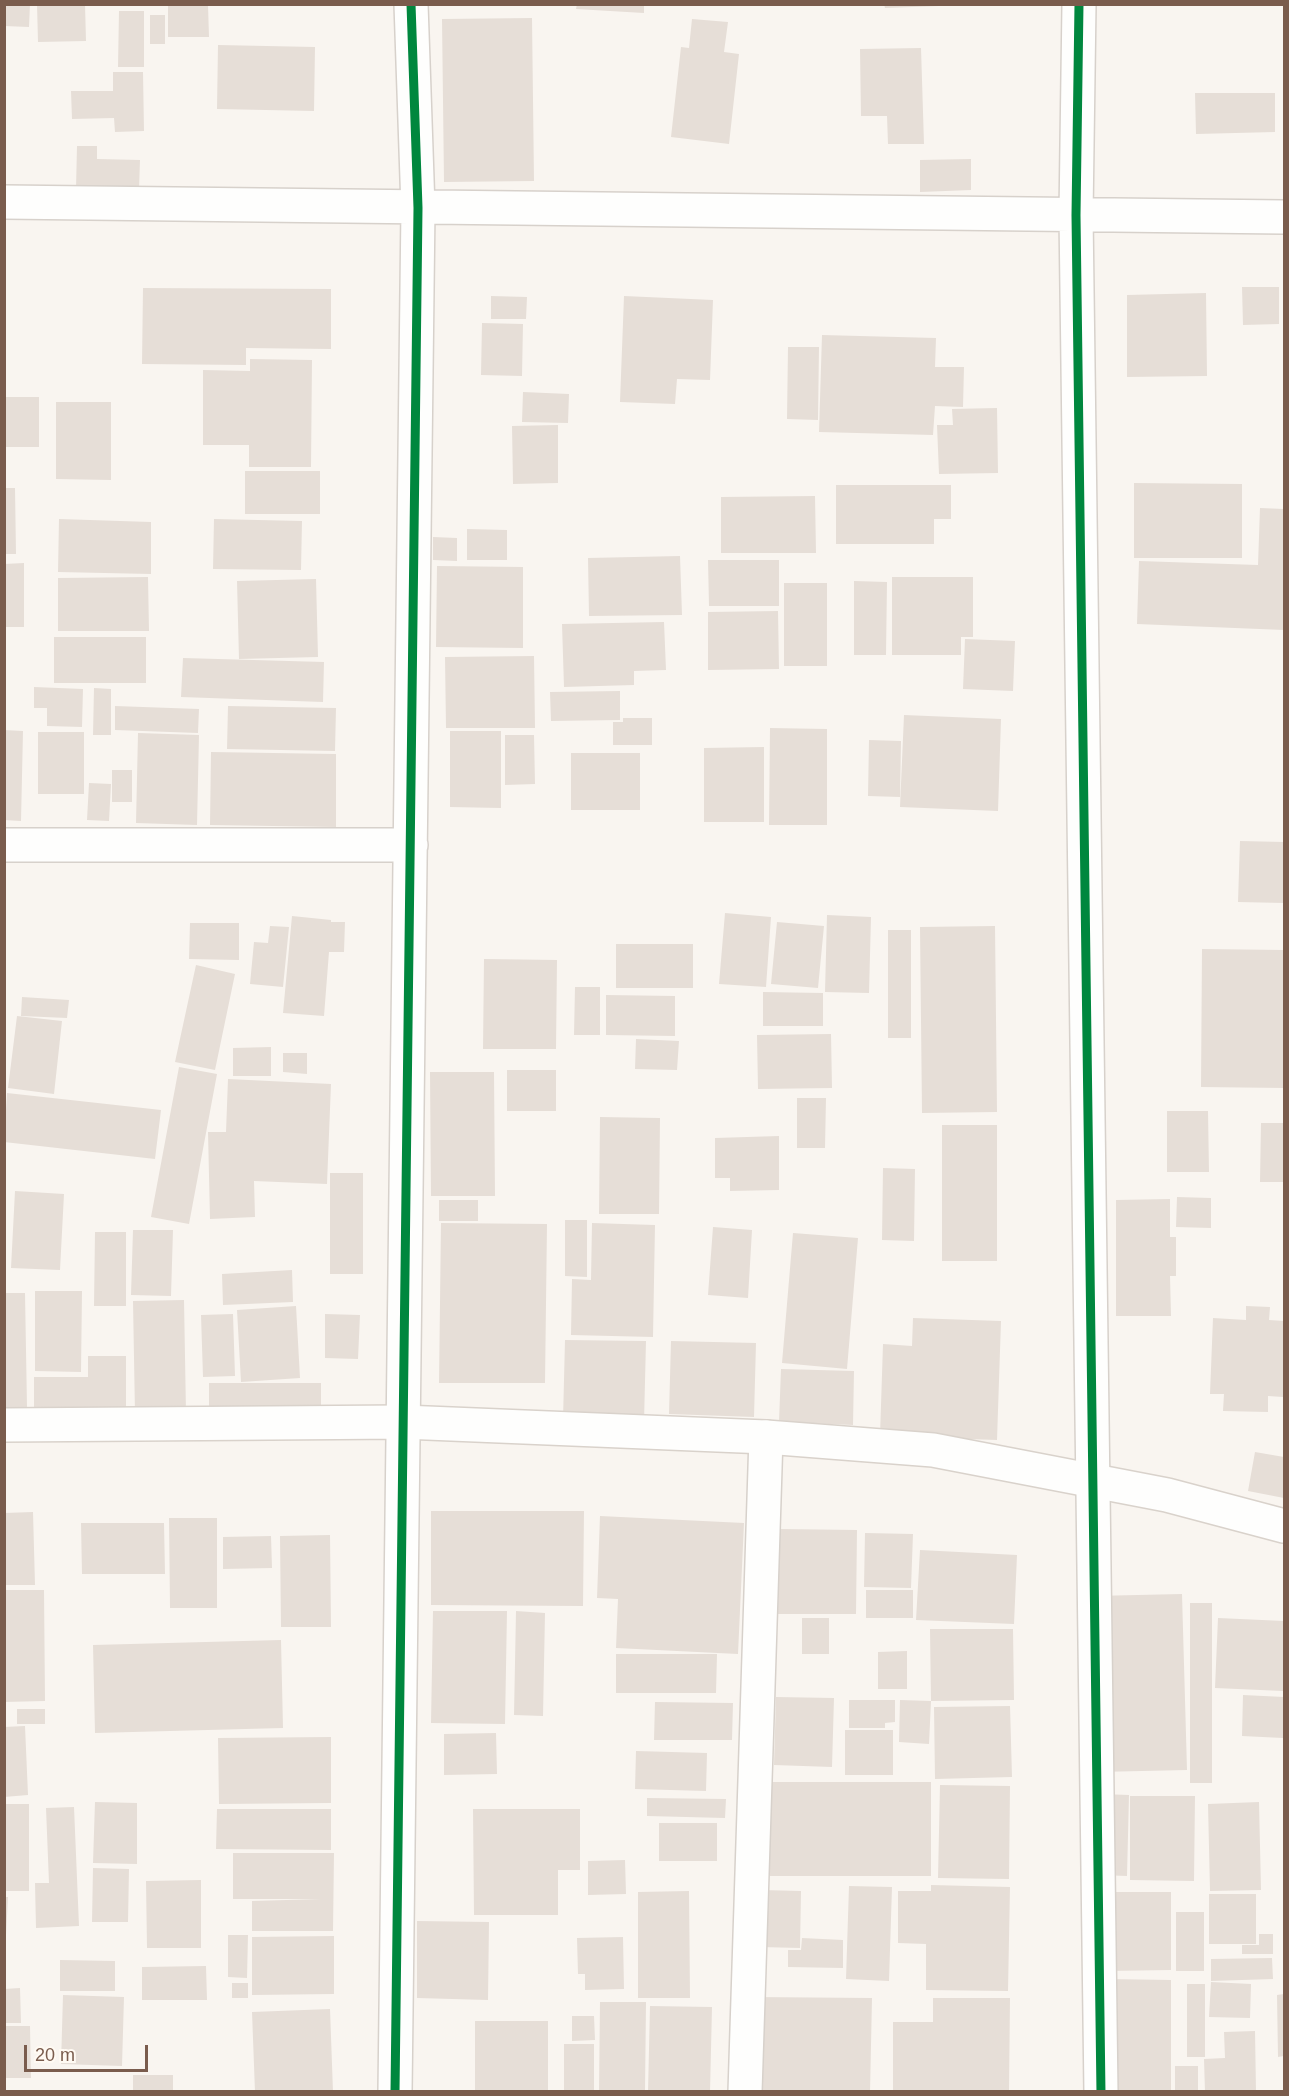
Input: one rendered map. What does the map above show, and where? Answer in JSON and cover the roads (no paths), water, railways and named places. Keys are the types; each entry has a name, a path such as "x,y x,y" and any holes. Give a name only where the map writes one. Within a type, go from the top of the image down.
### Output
{"street":[{"path":"395,2091 418,208 411,4"},
{"path":"1079,4 1076,215 1101,2091"},
{"path":"4,202 1284,217"},
{"path":"4,845 411,845"},
{"path":"4,1425 403,1422 765,1437 933,1450 1167,1495 1284,1526"},
{"path":"746,2091 765,1437"}]}
